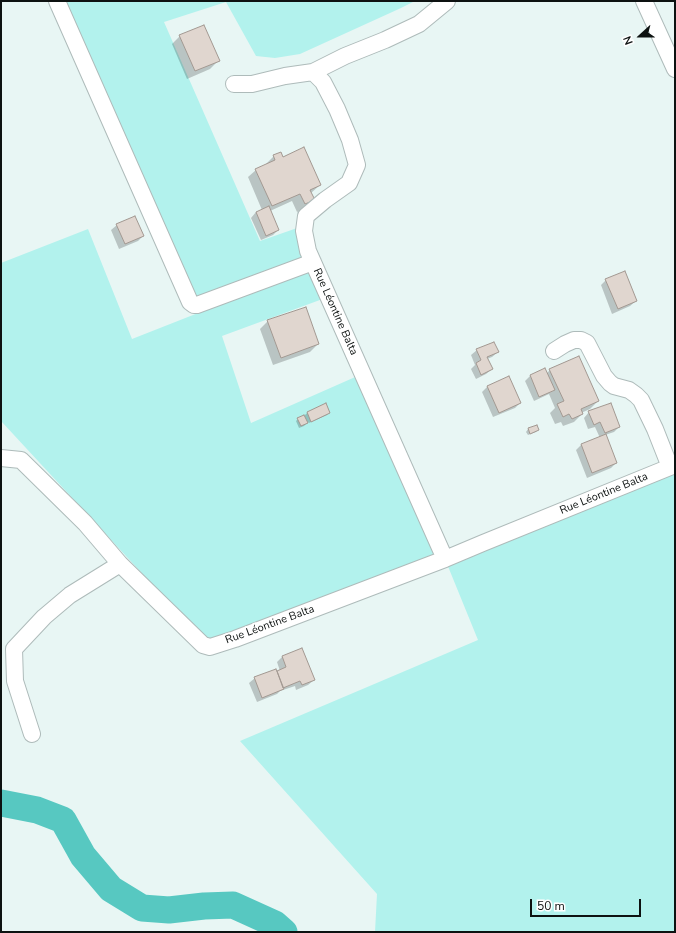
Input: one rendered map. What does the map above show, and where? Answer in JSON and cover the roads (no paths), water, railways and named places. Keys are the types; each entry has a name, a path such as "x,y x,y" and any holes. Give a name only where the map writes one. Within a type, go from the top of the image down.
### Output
{"street":[{"path":"57,1 190,302 194,305 198,305 313,262"},
{"path":"234,84 252,84 285,76 313,72 345,56 386,40 419,24 447,1"},
{"path":"644,1 675,69"},
{"name":"Rue Léontine Balta","path":"313,72 323,82 337,109 350,140 357,165 349,183 306,216 304,231 308,251 445,559"},
{"path":"554,351 574,340 581,340 587,343 604,376 610,383 614,386 630,390 641,400 673,466"},
{"name":"Rue Léontine Balta","path":"1,458 22,460 86,523 120,564 203,645 210,647 242,637 445,559 673,466"},
{"path":"32,734 15,681 14,649 44,617 70,595 120,564"}],"waterway":[{"path":"1,803 37,810 63,820 83,856 111,889 142,908 169,910 204,906 233,905 275,924 284,932"}]}
